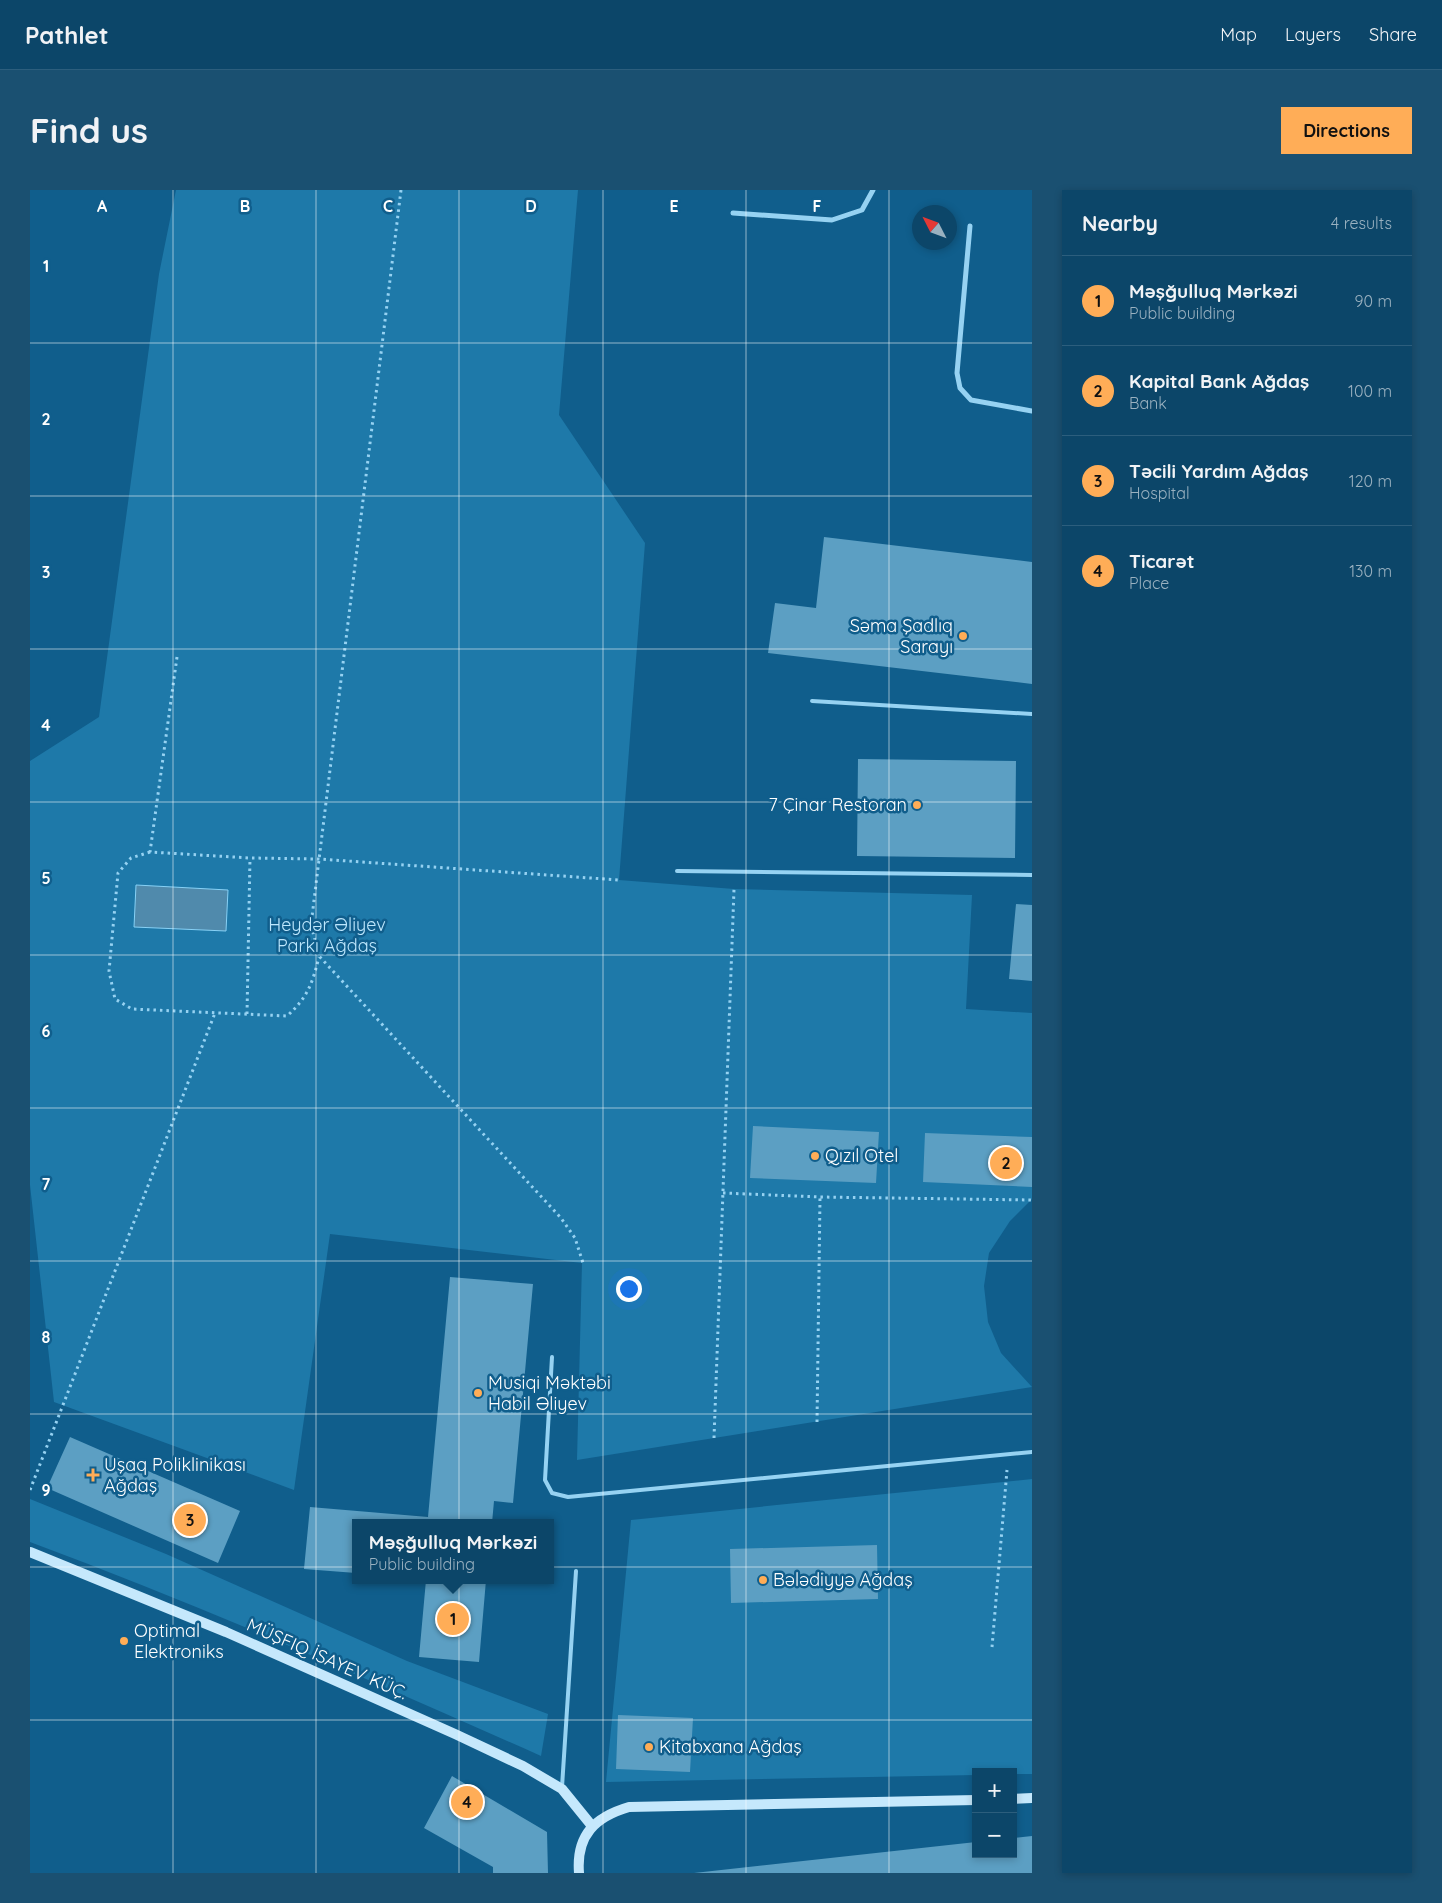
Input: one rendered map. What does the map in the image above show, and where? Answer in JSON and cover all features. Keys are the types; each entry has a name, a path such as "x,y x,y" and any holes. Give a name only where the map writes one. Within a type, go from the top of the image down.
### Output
{"street":[{"path":"733,213 832,220 862,210 872,190"},
{"path":"970,226 957,373 960,388 971,400 1032,411"},
{"name":"MÜŞFIQ İSAYEV KÜÇ.","path":"30,1552 226,1632 523,1766 562,1789 592,1826"},
{"path":"1017,1799 1032,1798"},
{"path":"580,1873 579,1863 582,1842 592,1826 612,1812 630,1807 972,1800"}],"lane":[{"path":"812,701 1032,714"},
{"path":"677,871 1032,875"},
{"path":"552,1357 545,1480 552,1492 568,1497 1032,1452"},
{"path":"562,1789 576,1571"}],"path":[{"path":"401,190 318,859 311,925 319,956 312,987 301,1004 288,1016 132,1009 115,999 109,971 118,873 131,858 150,852 250,858 318,859 619,880"},
{"path":"150,852 178,657"},
{"path":"247,1014 250,858"},
{"path":"714,1438 734,889"},
{"path":"319,956 561,1218 575,1238 582,1264"},
{"path":"30,1490 215,1013"},
{"path":"723,1193 820,1197 1031,1200"},
{"path":"818,1422 820,1197"},
{"path":"992,1647 1008,1454"}],"green space":[{"name":"Heydər Əliyev Parkı Ağdaş","path":"176,190 578,190 559,415 645,543 619,880 734,889 972,895 966,1009 1032,1013 1032,1199 1010,1221 989,1253 984,1286 988,1322 1001,1353 1032,1387 577,1460 582,1263 330,1234 294,1490 54,1402 30,1185 30,761 99,717 159,274"},
{"path":"1032,1479 1032,1774 1017,1774 1017,1768 972,1768 972,1775 606,1782 631,1520"},
{"path":"30,1499 166,1554 407,1661 548,1714 541,1756 223,1618 30,1542"}],"shaded area":[{"path":"136,885 228,890 226,931 134,927"}],"building":[{"path":"824,537 1032,562 1032,684 768,653 775,603 816,608"},
{"path":"858,759 1016,761 1015,858 857,856"},
{"path":"1016,904 1032,905 1032,981 1009,979"},
{"path":"753,1126 879,1132 876,1183 750,1178"},
{"path":"925,1133 1032,1137 1032,1187 923,1182"},
{"path":"450,1277 533,1284 513,1503 494,1501 492,1519 352,1519 352,1573 304,1569 310,1507 428,1517"},
{"path":"70,1437 240,1511 218,1563 47,1488"},
{"path":"877,1545 878,1599 731,1603 730,1549"},
{"path":"426,1584 486,1584 479,1662 419,1657"},
{"path":"618,1715 693,1718 690,1772 616,1769"},
{"path":"452,1776 547,1832 548,1873 493,1873 493,1867 424,1828"},
{"path":"1032,1836 1032,1873 694,1873 972,1842 972,1858 1017,1858 1017,1838"}],"place":[{"name":"Səma Şadlıq Sarayı","path":"963,636"},
{"name":"7 Çinar Restoran","path":"917,805"},
{"name":"Qızıl Otel","path":"815,1156"},
{"name":"Kapital Bank Ağdaş","path":"1006,1163"},
{"name":"Musiqi Məktəbi Habil Əliyev","path":"478,1393"},
{"name":"Uşaq Poliklinikası Ağdaş","path":"93,1475"},
{"name":"Təcili Yardım Ağdaş","path":"190,1520"},
{"name":"Bələdiyyə Ağdaş","path":"763,1580"},
{"name":"Məşğulluq Mərkəzi","path":"453,1619"},
{"name":"Optimal Elektroniks","path":"124,1641"},
{"name":"Kitabxana Ağdaş","path":"649,1747"},
{"name":"Ticarət","path":"467,1802"}]}
